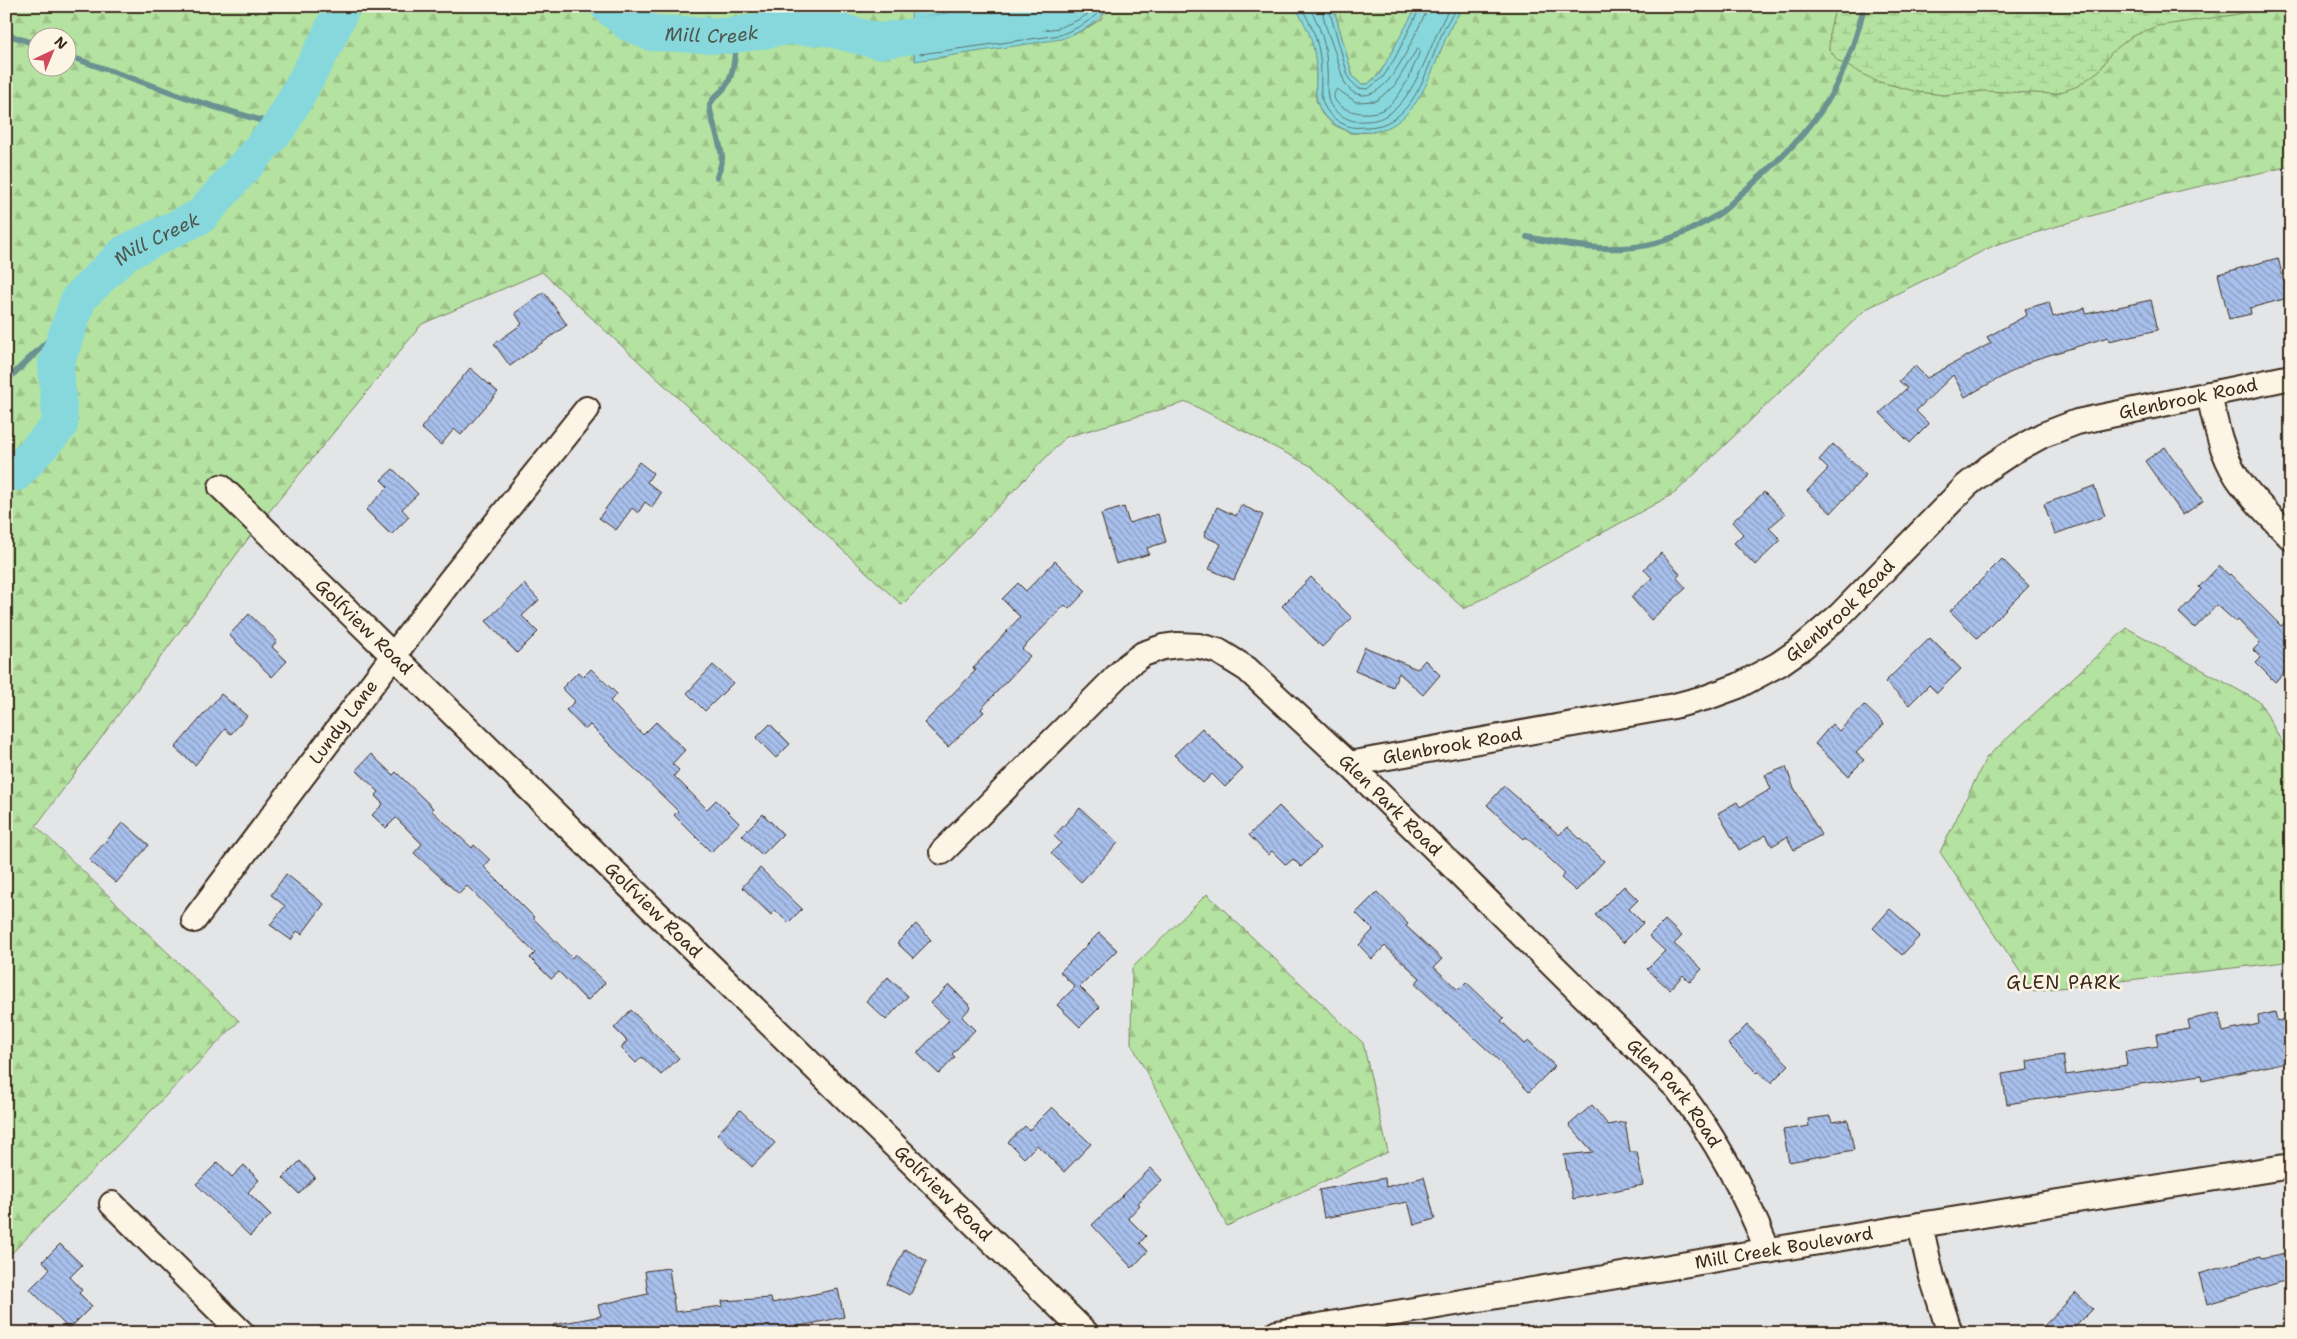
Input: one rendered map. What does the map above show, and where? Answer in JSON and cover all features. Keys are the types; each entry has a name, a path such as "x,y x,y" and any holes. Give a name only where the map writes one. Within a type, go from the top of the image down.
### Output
{"street":[{"name":"Glenbrook Road","path":"1349,764 1674,706 1708,697 1738,686 1779,664 1819,635 1966,486 2012,452 2043,435 2077,422 2291,377"},
{"path":"2209,394 2225,453 2237,477 2291,538"},
{"name":"Lundy Lane","path":"194,920 449,582 587,409"},
{"name":"Golfview Road","path":"221,487 1086,1333"},
{"name":"Glen Park Road","path":"942,852 1128,665 1143,654 1163,647 1199,646 1230,656 1247,669 1349,764 1677,1088 1704,1123 1728,1163 1752,1210 1768,1251"},
{"name":"Mill Creek Boulevard","path":"1277,1333 1920,1225 2291,1166"},
{"path":"112,1204 242,1333"},
{"path":"1920,1225 1932,1277 1950,1333"}],"green space":[{"path":"6,6 966,6 911,13 1082,31 1100,20 1110,6 1294,6 1306,24 1316,51 1316,100 1322,114 1334,125 1351,133 1374,132 1433,69 1450,27 1464,6 2291,6 2291,166 2161,195 1995,245 1866,309 1675,493 1464,609 1311,466 1187,402 1066,437 902,605 542,272 422,324 259,524 36,826 239,1021 6,1259"},
{"path":"1333,6 1417,6 1384,67 1368,84 1361,84 1353,77"},
{"path":"1836,6 2276,6 2233,15 2157,26 2131,37 2111,53 2100,70 2078,86 2055,94 1984,91 1943,95 1918,92 1876,81 1838,61 1829,49 1830,29"},
{"path":"2127,628 2260,702 2291,759 2291,956 2285,962 2033,991 1940,852 1986,758"},
{"path":"1207,894 1363,1043 1388,1152 1227,1226 1131,1043 1132,968"}],"water":[{"path":"966,6 1110,6 1105,13 1088,27 1061,39 915,61 911,13"},
{"path":"1294,6 1333,6 1353,77 1361,84 1368,84 1379,75 1417,6 1464,6 1454,20 1429,78 1411,109 1399,121 1384,129 1355,133 1332,123 1321,111 1316,97 1316,64 1313,46 1308,30"}],"building":[{"path":"2278,258 2288,298 2250,308 2251,314 2229,319 2218,274"},
{"path":"544,292 567,325 510,366 494,344 522,324 515,313"},
{"path":"2151,300 2158,330 2109,341 2108,337 2033,360 1965,397 1953,375 1916,411 1929,424 1910,443 1880,413 1907,388 1899,381 1915,366 1927,378 1991,343 1987,337 2027,315 2025,309 2049,302 2053,317 2085,308 2086,314"},
{"path":"470,368 498,392 461,435 454,429 441,445 421,428"},
{"path":"1833,444 1866,475 1831,513 1807,491 1828,469 1819,460"},
{"path":"2165,447 2203,501 2183,515 2145,461"},
{"path":"639,462 653,473 647,482 661,493 652,507 645,502 638,513 632,508 616,530 599,518"},
{"path":"393,469 418,494 402,509 409,517 391,535 366,510 388,487 381,480"},
{"path":"2094,486 2105,516 2055,534 2044,504"},
{"path":"1764,492 1785,514 1769,528 1781,540 1755,565 1734,543 1743,534 1732,522"},
{"path":"1241,505 1263,515 1234,580 1209,569 1221,544 1204,536 1217,507 1236,516"},
{"path":"1124,507 1129,523 1158,514 1166,542 1147,548 1149,554 1116,564 1101,514"},
{"path":"1661,553 1680,574 1677,578 1686,588 1651,620 1631,597 1652,578 1644,569"},
{"path":"2002,559 2029,586 1977,638 1950,611"},
{"path":"1055,561 1086,591 1069,609 1065,605 1022,649 1030,656 981,709 984,712 948,747 924,723 976,670 973,668 1020,617 1002,599 1018,583 1026,591"},
{"path":"2219,566 2230,574 2281,626 2291,616 2291,665 2275,682 2256,663 2261,658 2253,650 2260,643 2238,620 2236,622 2217,605 2195,628 2179,613 2201,589 2199,587"},
{"path":"1311,577 1352,618 1322,647 1282,606"},
{"path":"524,584 539,600 522,616 538,632 517,653 486,621"},
{"path":"249,614 277,641 272,647 287,661 272,677 229,635"},
{"path":"1930,638 1961,669 1937,693 1929,685 1909,705 1885,682"},
{"path":"1365,647 1417,669 1425,660 1440,675 1423,695 1399,673 1393,687 1355,671"},
{"path":"713,665 733,683 705,711 687,693"},
{"path":"591,669 617,694 610,701 643,735 656,722 685,750 672,764 679,770 674,776 707,809 716,800 739,823 711,852 674,815 678,811 590,725 585,730 566,710 575,701 562,688 578,672 583,677"},
{"path":"221,694 247,716 231,734 225,729 195,765 175,748"},
{"path":"1864,705 1884,724 1856,753 1864,760 1848,776 1815,744 1832,724 1839,731"},
{"path":"770,724 790,744 776,758 756,738"},
{"path":"1202,728 1243,769 1225,787 1212,774 1203,783 1174,755"},
{"path":"371,754 393,775 396,772 433,808 431,810 472,848 474,845 490,860 484,867 572,958 575,954 605,983 587,1001 559,972 551,979 530,958 535,953 467,886 459,894 414,853 422,844 396,818 386,828 372,815 383,804 375,796 379,792 356,770"},
{"path":"1786,767 1793,786 1821,835 1794,850 1787,837 1772,846 1766,835 1739,850 1718,813 1737,802 1740,807 1771,789 1765,775"},
{"path":"1504,786 1559,835 1567,827 1604,861 1576,891 1561,878 1565,873 1526,837 1524,839 1487,805"},
{"path":"1279,806 1320,848 1301,867 1293,859 1286,865 1272,851 1268,855 1249,835"},
{"path":"1080,808 1118,843 1081,882 1051,853 1061,843 1054,836"},
{"path":"763,814 783,834 762,855 742,835"},
{"path":"123,822 149,845 116,883 89,860"},
{"path":"760,868 802,909 788,923 775,910 771,915 742,887"},
{"path":"286,874 324,904 302,934 297,931 291,940 270,925 285,906 271,895"},
{"path":"1624,886 1638,900 1629,909 1643,923 1623,943 1595,915"},
{"path":"1377,892 1408,924 1406,926 1442,959 1434,967 1458,990 1466,982 1504,1018 1501,1021 1525,1044 1529,1041 1555,1066 1529,1092 1492,1054 1415,984 1420,978 1385,946 1372,959 1359,945 1373,930 1356,913"},
{"path":"1890,909 1920,936 1902,955 1873,928"},
{"path":"1665,920 1682,936 1674,944 1702,969 1690,982 1683,975 1670,990 1647,969 1665,951 1649,936"},
{"path":"916,924 931,940 913,958 897,943"},
{"path":"1099,933 1117,950 1080,987 1100,1007 1080,1027 1057,1005 1075,987 1060,972"},
{"path":"888,977 908,996 886,1020 866,1001"},
{"path":"949,985 971,1007 962,1017 975,1030 952,1054 955,1057 939,1074 917,1053 949,1020 931,1003"},
{"path":"631,1010 679,1058 661,1075 642,1057 636,1063 621,1048 627,1041 614,1028"},
{"path":"2275,1012 2277,1021 2291,1018 2291,1061 2202,1081 2201,1075 2007,1104 2002,1074 2028,1070 2027,1061 2063,1055 2066,1075 2127,1065 2125,1051 2158,1046 2156,1034 2190,1029 2188,1020 2219,1013 2223,1032 2259,1024 2258,1016"},
{"path":"1747,1025 1789,1065 1771,1083 1759,1072 1757,1073 1728,1044"},
{"path":"1592,1105 1608,1125 1625,1122 1630,1152 1637,1152 1643,1185 1573,1199 1564,1155 1593,1152 1569,1125"},
{"path":"1052,1107 1091,1144 1064,1172 1037,1145 1024,1158 1008,1142 1025,1126 1029,1130"},
{"path":"740,1110 775,1143 752,1167 717,1134"},
{"path":"1830,1116 1832,1122 1848,1120 1854,1150 1789,1162 1783,1130 1809,1126 1808,1119"},
{"path":"300,1161 315,1177 299,1194 283,1178"},
{"path":"218,1162 232,1177 244,1165 259,1180 248,1192 271,1215 250,1236 196,1184"},
{"path":"1151,1168 1162,1180 1138,1203 1140,1205 1128,1218 1146,1236 1140,1243 1148,1251 1132,1268 1092,1225"},
{"path":"1424,1177 1435,1219 1414,1225 1408,1202 1324,1218 1319,1190 1385,1178 1386,1187"},
{"path":"60,1244 82,1265 70,1277 82,1290 79,1293 92,1306 69,1329 30,1289 50,1269 43,1261"},
{"path":"905,1249 927,1261 910,1295 887,1284"},
{"path":"2291,1252 2291,1279 2207,1304 2199,1274 2260,1256 2261,1258"},
{"path":"669,1268 675,1312 723,1306 722,1301 771,1298 772,1303 838,1289 844,1317 785,1329 744,1333 554,1333 553,1325 601,1316 598,1305 648,1294 645,1271"},
{"path":"2076,1293 2093,1309 2069,1333 2037,1333"}],"waterway":[{"name":"Mill Creek","path":"6,473 16,473 60,425 56,364 79,298 125,253 201,216 280,126 325,45 343,6"},
{"name":"Mill Creek","path":"608,6 630,24 652,33 728,36 788,27 826,28 878,41 1013,22 1058,6"},
{"path":"1527,237 1587,247 1632,247 1656,243 1675,237 1720,213 1781,158 1826,103 1835,88 1856,38 1864,6"},
{"path":"6,34 28,42"},
{"path":"717,177 722,158 710,105 712,100 725,87 731,76 737,35"},
{"path":"78,60 205,104 280,126"},
{"path":"6,381 72,318"}],"district":[{"name":"GLEN PARK","path":"2064,982"}]}
